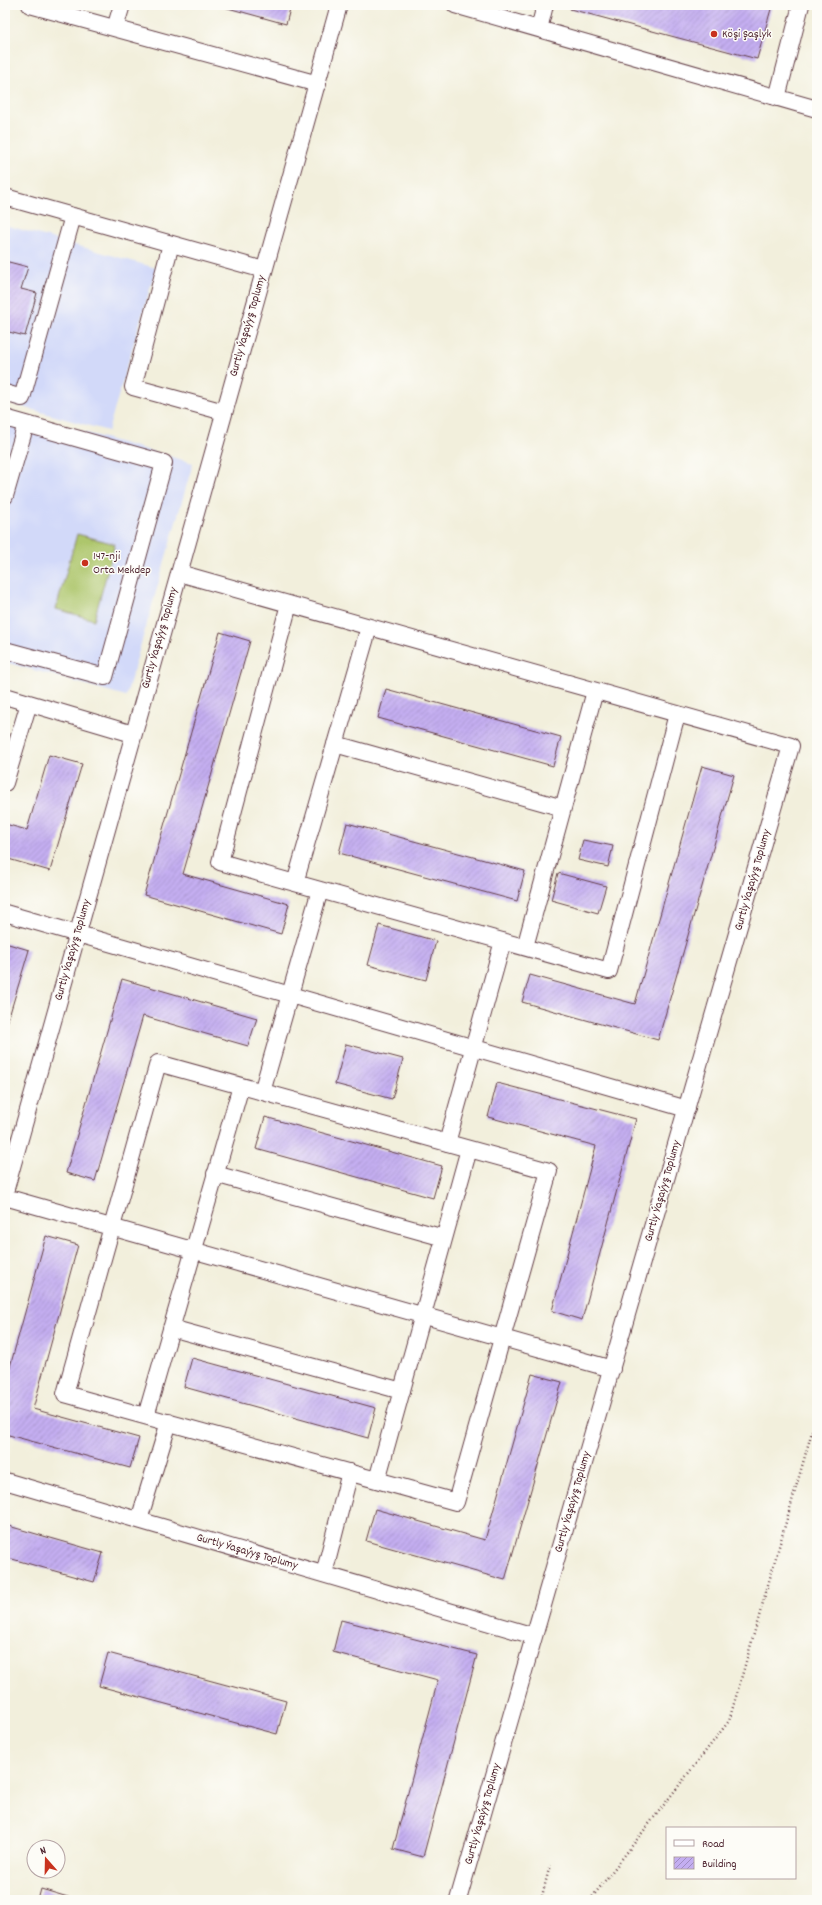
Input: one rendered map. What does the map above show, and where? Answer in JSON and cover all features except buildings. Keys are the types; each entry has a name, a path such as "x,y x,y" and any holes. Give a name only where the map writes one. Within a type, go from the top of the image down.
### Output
{"street":[{"path":"30,5 318,84"},
{"path":"115,28 122,5"},
{"name":"Gurtly Ýaşaýyş Toplumy","path":"5,1192 339,5"},
{"path":"455,5 817,109"},
{"path":"539,29 545,5"},
{"path":"777,98 801,5"},
{"path":"5,197 264,270"},
{"path":"5,393 22,398 73,216"},
{"path":"171,244 133,387 224,412"},
{"path":"5,418 164,463 106,677 5,650"},
{"path":"5,496 26,424"},
{"path":"179,573 289,604 595,691 678,714 609,970 220,862 289,604"},
{"path":"295,883 369,627"},
{"path":"525,947 595,691"},
{"path":"5,696 133,734"},
{"path":"5,783 29,703"},
{"name":"Gurtly Ýaşaýyş Toplumy","path":"458,1900 791,746 678,714"},
{"path":"335,744 563,808"},
{"path":"262,1092 320,890"},
{"path":"5,913 687,1109"},
{"path":"447,1143 503,941"},
{"path":"158,1063 241,1086 549,1171 456,1502 65,1394 158,1063"},
{"path":"146,1416 241,1086"},
{"path":"377,1480 469,1149"},
{"path":"215,1174 444,1238"},
{"path":"5,1197 612,1369"},
{"path":"171,1328 402,1391"},
{"path":"139,1520 169,1422"},
{"path":"324,1574 350,1472"},
{"name":"Gurtly Ýaşaýyş Toplumy","path":"5,1481 534,1636"}],"path":[{"path":"590,1900 729,1721 817,1414"},
{"path":"541,1900 550,1866"}],"shaded area":[{"path":"5,225 156,268 108,431 5,402"},
{"name":"147-nji Orta Mekdep","path":"5,410 193,463 126,696 5,662"}],"green space":[{"path":"77,534 115,544 94,620 56,609"}],"place":[{"name":"Köşi Şaşlyk","path":"714,34"},
{"name":"147-nji Orta Mekdep","path":"85,563"}]}
